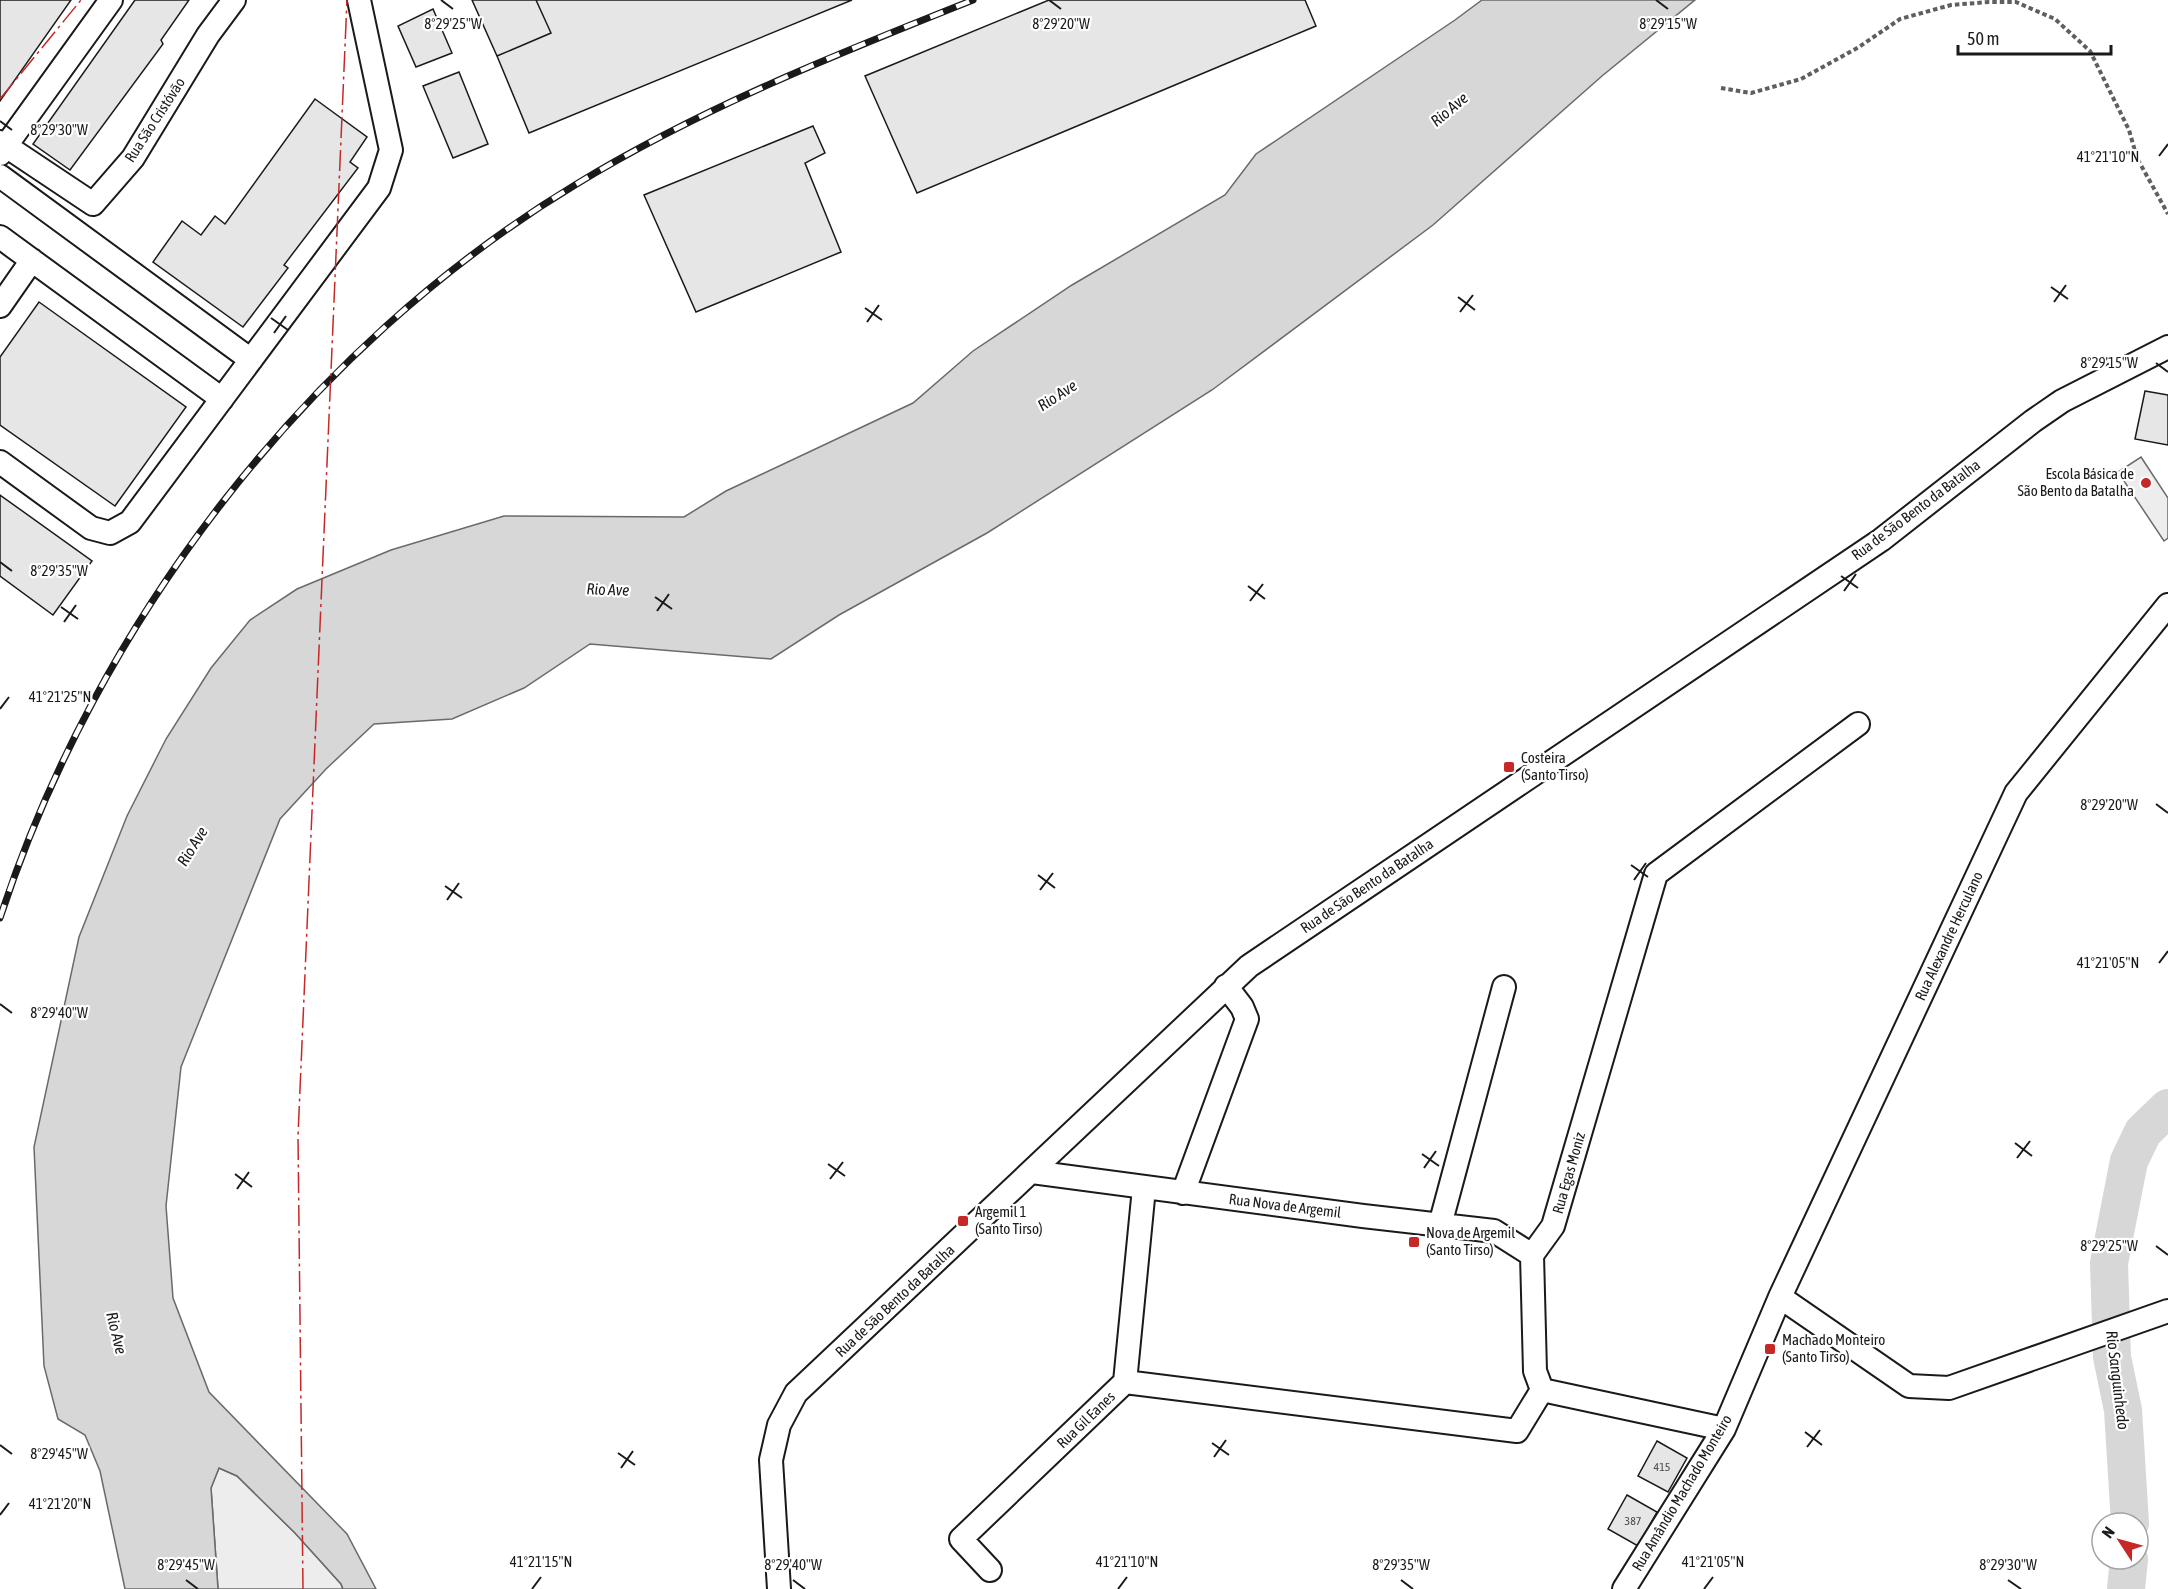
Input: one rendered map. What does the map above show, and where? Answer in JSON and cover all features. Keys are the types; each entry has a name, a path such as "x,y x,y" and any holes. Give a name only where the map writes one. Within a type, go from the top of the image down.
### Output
{"street":[{"path":"2,147 111,0"},
{"name":"Rua São Cristóvão","path":"2,147 93,204 133,158 208,35 234,0"},
{"path":"0,462 91,528 111,534 130,522 379,188 391,150 360,0"},
{"path":"0,176 251,360"},
{"path":"0,237 222,399"},
{"path":"0,306 32,260"},
{"name":"Rua de São Bento da Batalha","path":"779,1589 771,1460 779,1425 796,1394 1226,986 1268,953 1881,540 2033,420 2062,401 2168,347"},
{"name":"Rua Alexandre Herculano","path":"1780,1298 2016,793 2168,605"},
{"name":"Rua Egas Moniz","path":"1532,1255 1553,1226 1656,874 1858,724"},
{"path":"1183,1193 1247,1019 1242,1007 1226,986"},
{"path":"1440,1225 1504,987"},
{"name":"Rua Nova de Argemil","path":"1032,1172 1494,1231 1532,1255"},
{"name":"Rua Gil Eanes","path":"990,1570 961,1539 1125,1382 1144,1188"},
{"path":"1532,1255 1535,1371 1542,1390"},
{"path":"1780,1298 1909,1386 1949,1388 2168,1311"},
{"name":"Rua Amândio Machado Monteiro","path":"1624,1589 1724,1429 1780,1298"},
{"path":"1125,1382 1517,1431 1542,1390"},
{"path":"1542,1390 1724,1429"}],"path":[{"path":"1721,88 1751,93 1801,79 1859,47 1900,19 1951,5 2016,2 2055,19 2090,51 2129,130 2137,158 2168,214"}],"shaded area":[{"path":"2141,457 2168,498 2168,538 2164,541 2118,472"},
{"path":"219,1468 237,1476 295,1533 343,1589 218,1589 211,1488"}],"water":[{"name":"Rio Ave","path":"1482,0 1695,0 1602,76 1433,225 1212,390 987,533 839,615 771,659 590,644 524,688 452,719 374,724 326,769 280,819 181,1067 166,1206 173,1298 209,1392 347,1534 376,1589 343,1589 295,1533 237,1476 219,1468 211,1488 218,1589 125,1589 100,1471 85,1435 58,1419 44,1366 34,1147 79,937 127,816 166,739 211,668 250,620 297,589 391,550 504,516 684,517 726,491 913,403 973,351 1072,285 1225,195 1256,154"}],"building":[{"path":"0,0 71,0 0,101"},
{"path":"135,0 189,0 161,40 163,44 70,170 33,144"},
{"path":"472,0 536,0 551,33 497,56"},
{"path":"536,0 852,0 529,133 497,56 551,33"},
{"path":"1049,0 1305,0 1316,26 917,193 865,76"},
{"path":"433,9 452,53 416,67 398,26"},
{"path":"459,72 488,144 453,158 423,86"},
{"path":"315,99 367,137 350,162 358,168 284,265 288,268 243,327 153,262 182,221 201,235 215,216 225,224"},
{"path":"813,126 825,153 805,163 841,252 696,312 644,195"},
{"path":"39,302 186,407 115,506 0,425 0,357"},
{"path":"2145,391 2168,395 2168,445 2135,439"},
{"path":"0,495 92,561 53,615 0,576"},
{"path":"1657,1441 1687,1458 1668,1492 1638,1476"},
{"path":"1627,1495 1657,1512 1638,1546 1608,1529"}],"waterway":[{"name":"Rio Sanguinhedo","path":"2129,1511 2123,1410 2112,1357 2109,1263 2129,1161 2143,1132 2168,1108"},
{"name":"Rio Sanguinhedo","path":"2126,1589 2128,1571"}],"railway":[{"path":"0,918 42,808 93,701 154,599 223,501 301,410 386,326 477,251 575,185 623,157 671,131 770,84 973,0"}],"power":[{"path":"0,99 81,0"},
{"path":"303,1589 298,1136 347,0"}],"place":[{"name":"Escola Básica de São Bento da Batalha","path":"2146,483"},
{"name":"Costeira (Santo Tirso)","path":"1509,767"},
{"name":"Argemil 1 (Santo Tirso)","path":"963,1221"},
{"name":"Nova de Argemil (Santo Tirso)","path":"1414,1242"},
{"name":"Machado Monteiro (Santo Tirso)","path":"1770,1349"}]}
